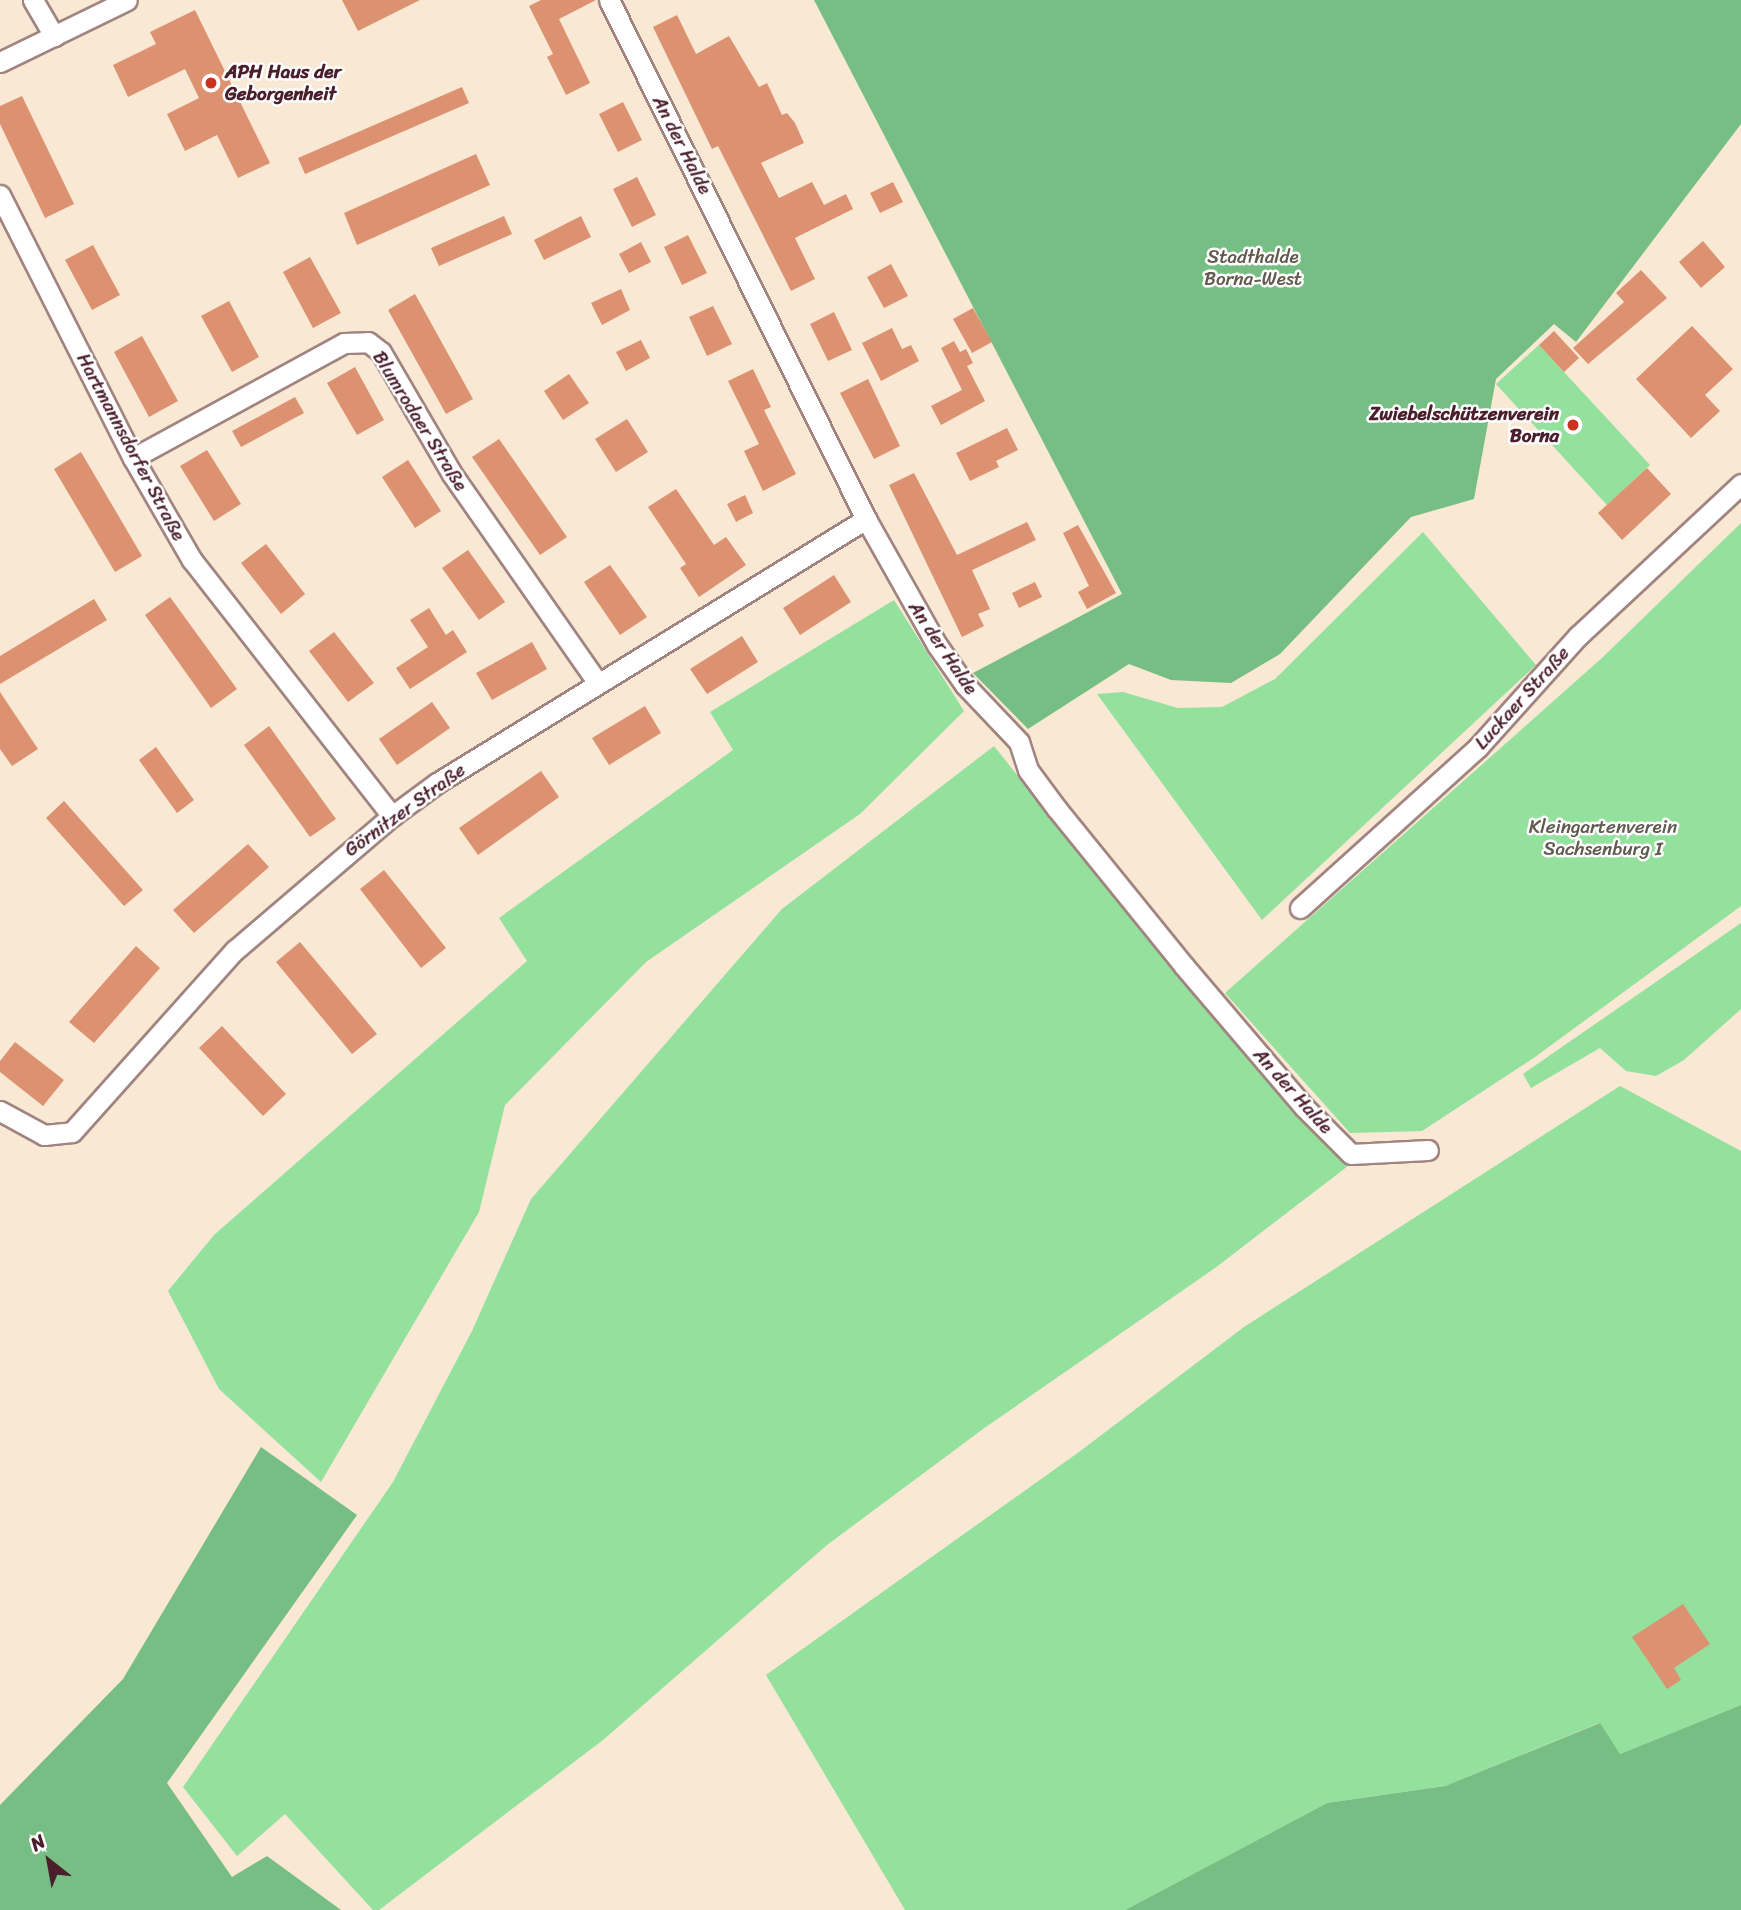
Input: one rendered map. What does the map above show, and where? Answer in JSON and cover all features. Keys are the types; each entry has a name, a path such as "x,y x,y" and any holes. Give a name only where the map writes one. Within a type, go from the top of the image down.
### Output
{"street":[{"path":"33,0 54,36"},
{"path":"0,62 127,0"},
{"name":"An der Halde","path":"609,0 866,519 937,645 965,685 1019,743 1028,770 1057,809 1304,1107 1351,1154 1428,1150"},
{"name":"Hartmannsdorfer Straße","path":"0,195 133,458 192,560 392,816"},
{"name":"Blumrodaer Straße","path":"133,458 344,343 368,342 381,352 452,474 598,683"},
{"name":"Luckaer Straße","path":"1300,908 1478,747 1578,636 1741,484"},
{"name":"Görnitzer Straße","path":"0,1111 44,1135 72,1132 235,950 392,816 598,683 866,519"}],"green space":[{"name":"Stadthalde Borna-West","path":"814,0 1741,0 1741,124 1576,342 1554,324 1496,379 1474,499 1411,517 1280,654 1231,683 1171,680 1129,664 1028,729 973,673 1122,594"},
{"name":"Zwiebelschützenverein Borna","path":"1539,345 1650,465 1607,505 1496,384"},
{"name":"Kleingartenverein Sachsenburg I","path":"1741,523 1741,906 1535,1057 1422,1131 1350,1133 1225,993 1603,657"},
{"path":"1423,532 1536,665 1262,920 1097,694 1123,692 1178,708 1222,707 1275,679"},
{"path":"894,600 964,711 860,814 646,962 505,1105 479,1212 321,1482 219,1389 168,1291 214,1235 527,961 499,918 733,750 710,712"},
{"path":"994,746 1134,922 1348,1166 1215,1268 983,1429 827,1545 603,1740 379,1910 373,1910 285,1814 237,1856 183,1787 393,1482 472,1331 531,1199 782,909"},
{"path":"1741,923 1741,1009 1684,1060 1656,1076 1626,1071 1600,1048 1531,1088 1523,1074"},
{"path":"1620,1086 1741,1151 1741,1705 1620,1754 1599,1723 1445,1786 1327,1803 1125,1910 905,1910 766,1675 1079,1452 1244,1327"},
{"path":"261,1447 357,1515 167,1783 232,1877 267,1856 341,1910 0,1910 0,1805 123,1679"},
{"path":"1741,1705 1741,1910 1125,1910 1327,1803 1445,1786 1600,1723 1620,1754"}],"building":[{"path":"342,0 420,0 358,31"},
{"path":"541,0 596,0 559,19 590,83 566,95 547,57 553,54 529,6"},
{"name":"APH Haus der Geborgenheit","path":"195,10 270,163 238,178 217,135 185,151 167,114 199,98 185,69 128,97 113,65 156,44 150,32"},
{"path":"677,15 696,54 729,36 759,87 767,83 782,115 787,113 795,123 804,143 761,163 779,198 812,182 824,205 846,194 853,209 795,238 815,279 791,291 718,146 712,149 653,27"},
{"path":"462,87 469,103 305,174 298,158"},
{"path":"22,96 74,204 45,218 0,124 0,106"},
{"path":"623,102 642,140 618,152 599,114"},
{"path":"476,154 490,185 357,245 344,213"},
{"path":"637,177 656,215 632,227 613,189"},
{"path":"893,182 903,202 880,213 870,193"},
{"path":"504,216 512,234 439,266 431,248"},
{"path":"581,216 591,237 544,260 534,240"},
{"path":"688,235 707,273 682,285 664,247"},
{"path":"1703,241 1725,267 1701,288 1679,262"},
{"path":"641,242 651,262 629,273 619,254"},
{"path":"93,245 120,295 92,310 65,260"},
{"path":"310,257 341,313 313,328 283,272"},
{"path":"891,264 908,296 884,308 867,277"},
{"path":"1641,270 1667,298 1588,364 1573,348 1624,302 1616,293"},
{"path":"621,289 630,310 602,325 591,303"},
{"path":"415,294 473,399 446,414 388,310"},
{"path":"229,301 259,357 232,372 201,316"},
{"path":"713,306 732,344 707,356 689,317"},
{"path":"973,308 992,342 972,353 953,319"},
{"path":"834,312 852,350 828,361 810,324"},
{"path":"1692,326 1733,369 1705,395 1720,411 1691,438 1636,379"},
{"path":"892,328 902,349 911,345 919,361 881,381 862,343"},
{"path":"1554,331 1579,358 1564,372 1539,345"},
{"path":"142,336 178,401 149,417 114,352"},
{"path":"641,340 650,358 626,371 616,352"},
{"path":"954,341 960,352 966,349 973,363 967,366 985,401 941,425 931,406 962,390 941,348"},
{"path":"355,367 384,420 357,435 327,383"},
{"path":"753,369 771,407 764,410 796,474 763,491 744,451 759,444 728,381"},
{"path":"569,374 589,403 563,420 544,391"},
{"path":"868,379 900,446 874,459 840,393"},
{"path":"295,397 304,413 241,447 232,431"},
{"path":"627,419 648,452 616,472 595,439"},
{"path":"1007,428 1018,450 996,461 999,467 970,481 956,453"},
{"path":"499,439 567,537 540,555 472,457"},
{"path":"207,450 241,504 214,521 180,466"},
{"path":"81,452 142,556 115,572 54,469"},
{"path":"408,460 441,511 415,528 382,477"},
{"path":"1647,468 1671,494 1622,540 1598,513"},
{"path":"914,473 957,555 1027,522 1036,540 972,570 990,609 978,614 984,626 962,637 889,485"},
{"path":"676,489 714,545 726,537 746,565 699,597 680,568 686,564 648,507"},
{"path":"745,495 753,513 736,522 727,504"},
{"path":"1078,525 1116,593 1087,609 1078,592 1089,586 1063,533"},
{"path":"266,544 305,594 281,614 241,563"},
{"path":"468,550 505,602 479,620 442,568"},
{"path":"610,565 647,617 620,635 584,582"},
{"path":"834,575 851,602 800,635 783,608"},
{"path":"1035,582 1042,597 1019,608 1012,593"},
{"path":"170,597 237,689 211,708 145,615"},
{"path":"94,599 107,620 0,684 0,656"},
{"path":"429,608 446,635 453,630 467,652 410,689 396,668 428,647 410,620"},
{"path":"334,632 374,683 348,702 309,651"},
{"path":"742,636 758,662 707,694 690,669"},
{"path":"532,642 547,669 492,700 476,673"},
{"path":"0,692 38,749 12,766 0,749"},
{"path":"432,702 450,728 397,765 379,739"},
{"path":"645,706 661,733 609,765 592,738"},
{"path":"269,726 336,819 310,837 244,745"},
{"path":"156,747 194,800 177,813 139,760"},
{"path":"541,771 559,797 478,855 459,828"},
{"path":"64,801 143,890 124,906 46,818"},
{"path":"248,844 269,867 194,933 173,910"},
{"path":"384,870 446,948 421,968 360,889"},
{"path":"300,942 377,1034 352,1054 276,962"},
{"path":"136,946 160,968 94,1043 69,1022"},
{"path":"222,1026 286,1094 263,1116 199,1048"},
{"path":"15,1042 64,1080 43,1106 0,1072 0,1061"},
{"path":"1683,1604 1710,1644 1674,1668 1681,1680 1667,1689 1632,1637"}],"place":[{"name":"APH Haus der Geborgenheit","path":"211,83"},
{"name":"Zwiebelschützenverein Borna","path":"1573,425"}]}
